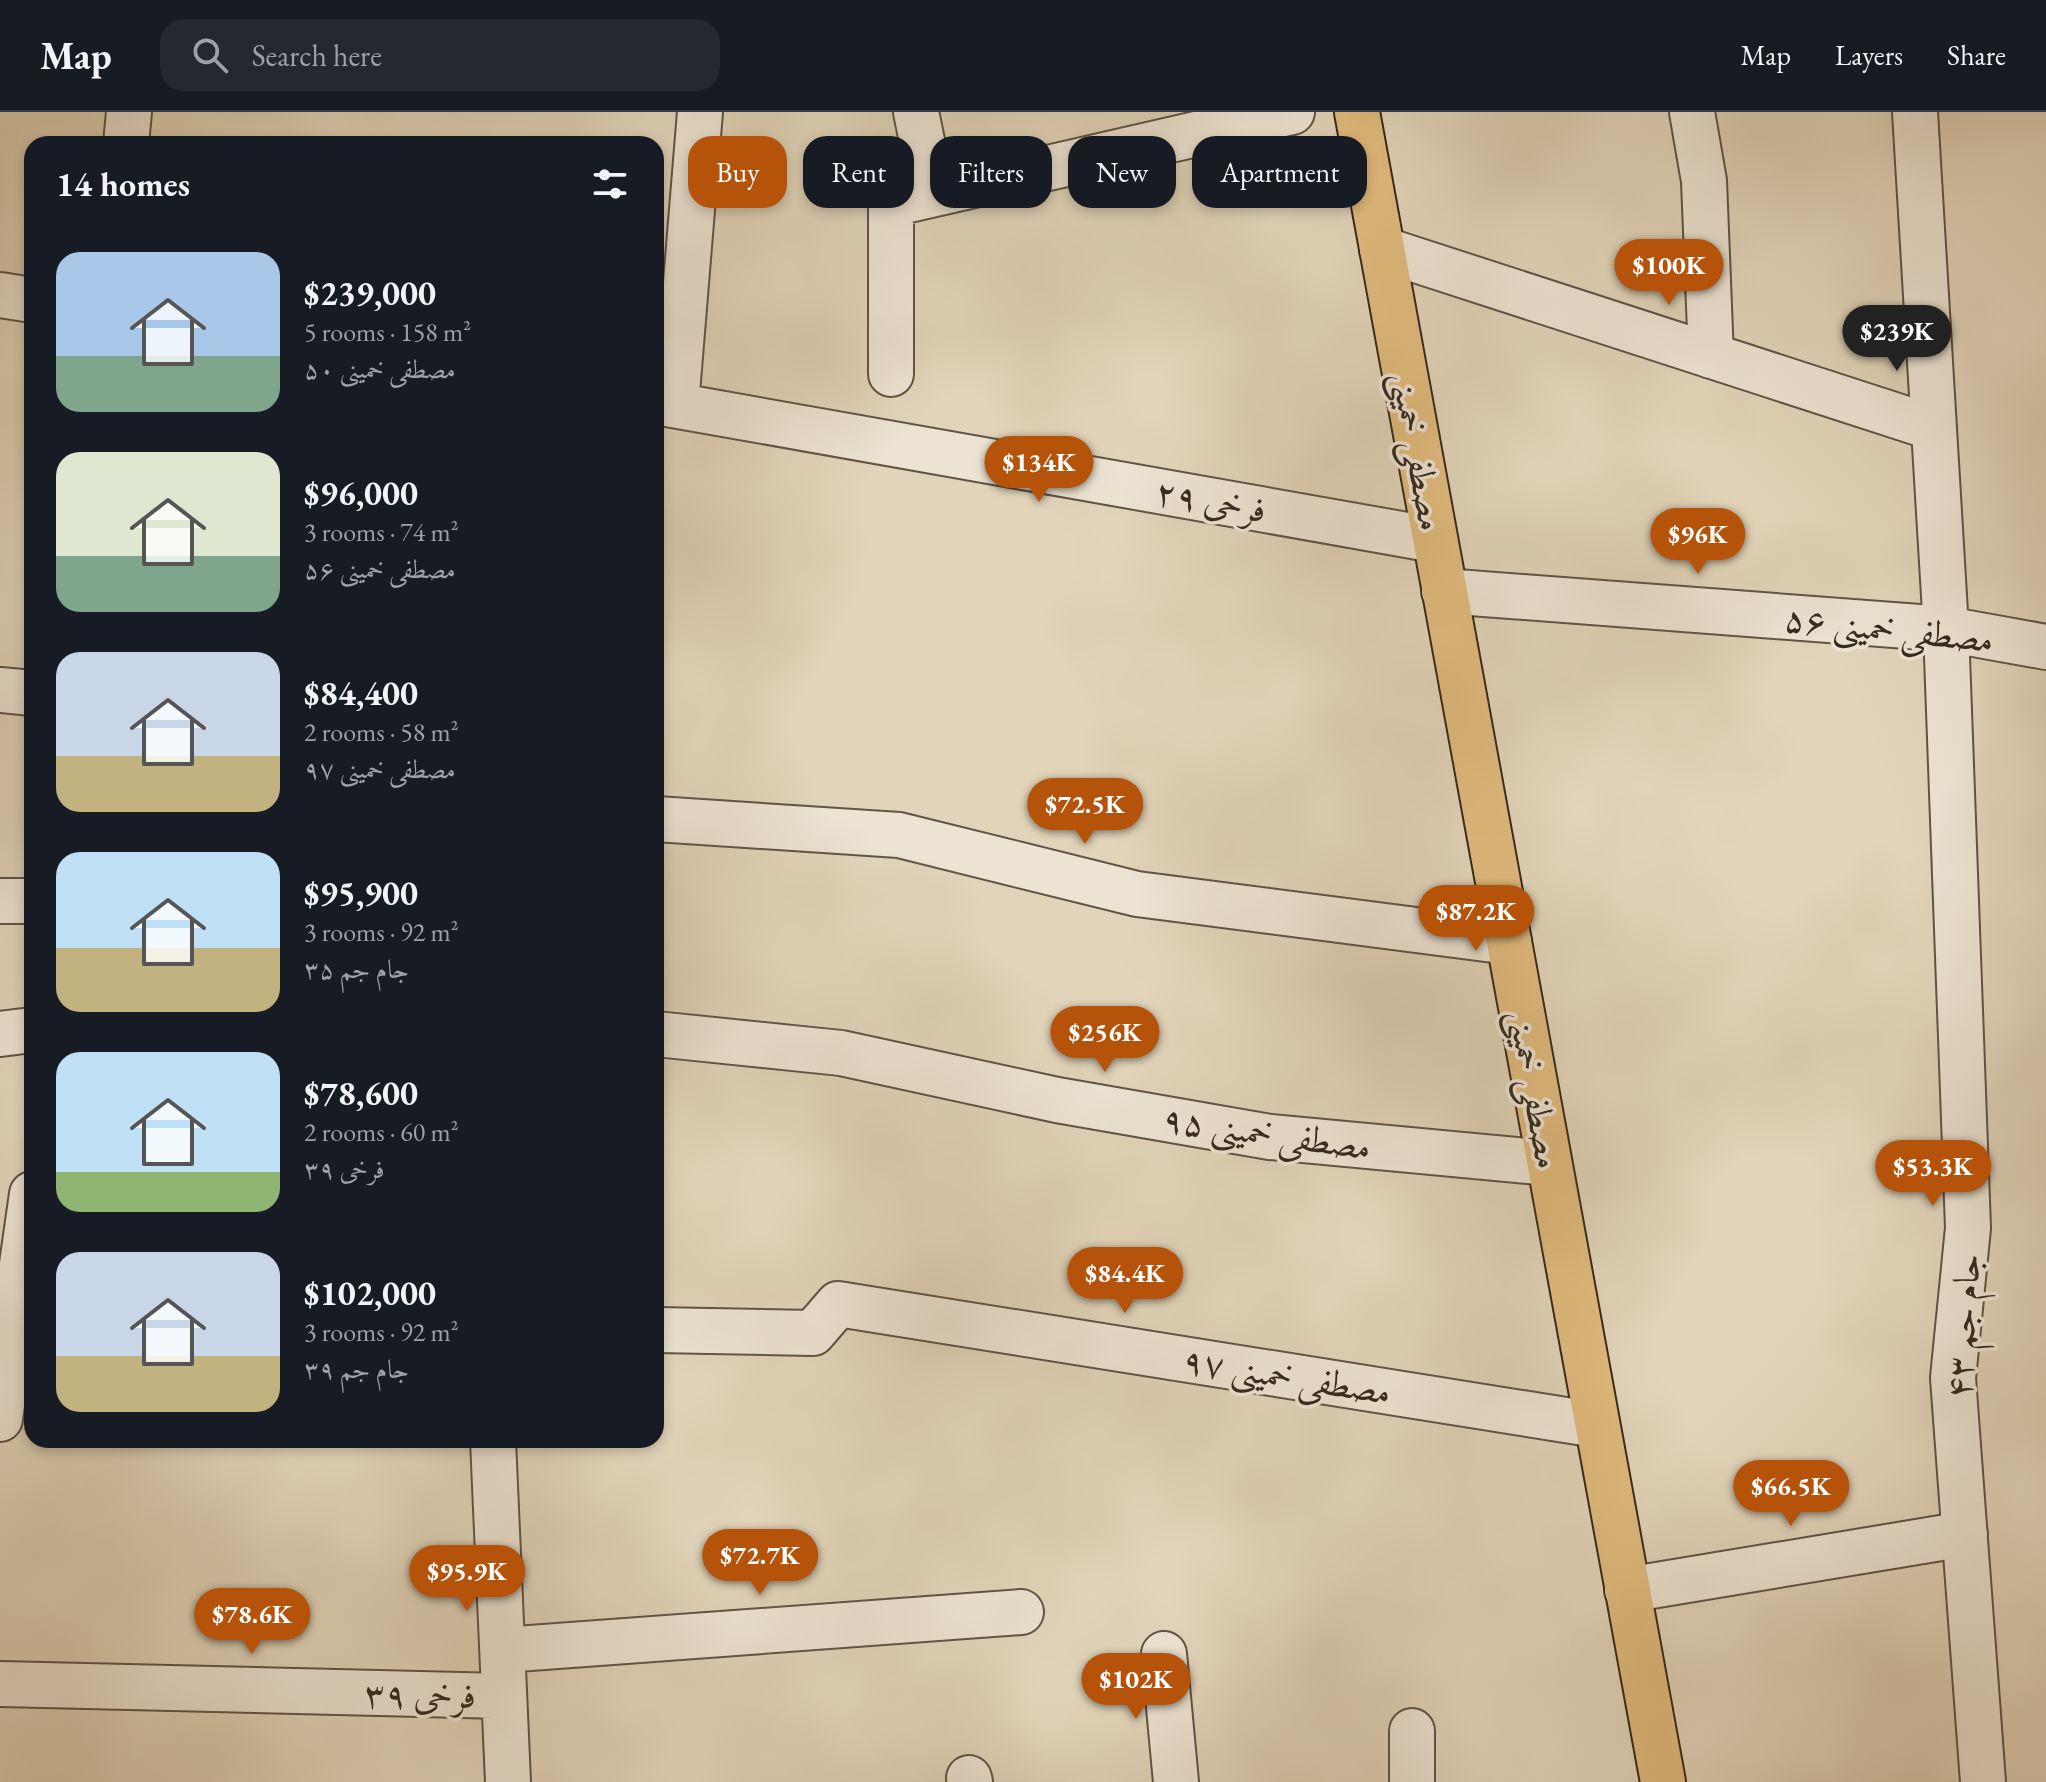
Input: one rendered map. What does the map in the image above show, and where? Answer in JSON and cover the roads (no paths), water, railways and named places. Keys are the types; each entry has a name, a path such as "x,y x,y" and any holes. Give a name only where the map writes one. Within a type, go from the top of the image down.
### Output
{"main road":[{"name":"مصطفی خمینی","path":"1357,112 1663,1782"}],"street":[{"path":"127,136 129,112"},
{"path":"666,404 700,112"},
{"path":"916,112 930,180"},
{"path":"1052,155 1126,130 1292,112"},
{"path":"1692,112 1704,181 1711,356"},
{"name":"جام جم ۴۳","path":"1915,112 1946,629 1968,1228 1953,1378 1983,1782"},
{"path":"891,374 891,204 930,195"},
{"path":"1382,249 1934,428"},
{"path":"0,295 24,299"},
{"name":"فرخی ۲۹","path":"666,404 1435,540"},
{"name":"مصطفی خمینی ۵۶","path":"1444,591 1946,629 2046,647"},
{"path":"0,690 24,692"},
{"path":"664,820 899,835 1137,894 1509,942"},
{"path":"0,901 24,901"},
{"path":"0,1034 24,1031"},
{"name":"مصطفی خمینی ۹۵","path":"664,1035 841,1053 1057,1100 1270,1137 1549,1163"},
{"path":"1,1396 24,1246"},
{"name":"مصطفی خمینی ۹۷","path":"664,1330 813,1333 838,1304 1597,1425"},
{"path":"493,1448 508,1782"},
{"path":"1627,1590 1965,1534"},
{"path":"503,1650 1021,1612"},
{"path":"1164,1654 1176,1782"},
{"name":"فرخی ۳۹","path":"0,1684 503,1696"},
{"path":"1412,1731 1412,1782"}]}
